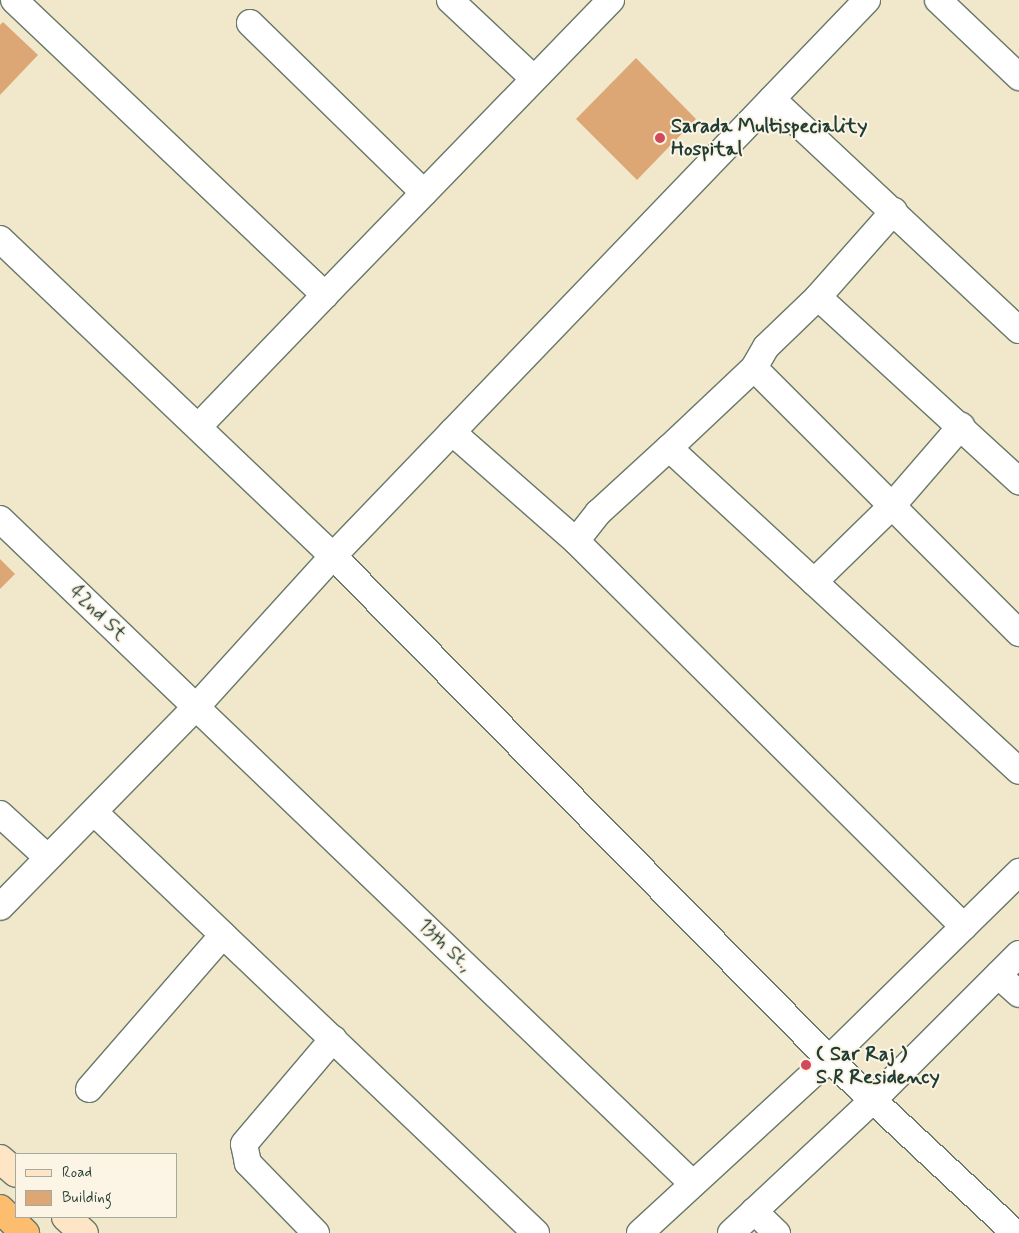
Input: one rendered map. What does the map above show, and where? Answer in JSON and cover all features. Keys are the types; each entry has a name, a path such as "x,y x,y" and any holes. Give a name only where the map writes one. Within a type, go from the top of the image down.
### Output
{"highway":[{"path":"0,1209 25,1233"}],"main road":[{"path":"0,1159 15,1172"},
{"path":"67,1218 84,1233"}],"street":[{"path":"14,0 325,295"},
{"path":"450,0 534,79"},
{"path":"198,427 611,0"},
{"path":"0,907 197,706 333,556 867,0"},
{"path":"938,0 1019,77"},
{"path":"250,23 424,193"},
{"path":"772,99 894,211 1019,330"},
{"path":"576,541 598,513 754,368 766,347 818,297 894,211"},
{"path":"0,239 333,556 829,1059 874,1099 1015,1233"},
{"path":"818,297 1019,481"},
{"path":"754,368 1019,633"},
{"path":"814,582 892,506 961,426"},
{"path":"452,432 576,541 964,927"},
{"path":"669,448 1019,771"},
{"name":"42nd St","path":"0,519 197,706"},
{"name":"13th St.,","path":"197,706 693,1184"},
{"path":"94,813 536,1233"},
{"path":"0,814 47,857"},
{"path":"640,1233 829,1059 1019,872"},
{"path":"89,1089 223,935"},
{"path":"732,1233 874,1099 1019,954"},
{"path":"998,974 1019,994"},
{"path":"316,1233 248,1163 244,1144 333,1039"},
{"path":"754,1211 777,1233"}],"building":[{"path":"3,22 38,55 0,95 0,25"},
{"path":"636,58 696,119 637,180 576,119"},
{"path":"0,559 15,574 0,589"}],"place":[{"name":"Sarada Multispeciality Hospital","path":"660,138"},
{"name":"( Sar Raj ) S R Residency","path":"806,1065"}]}
